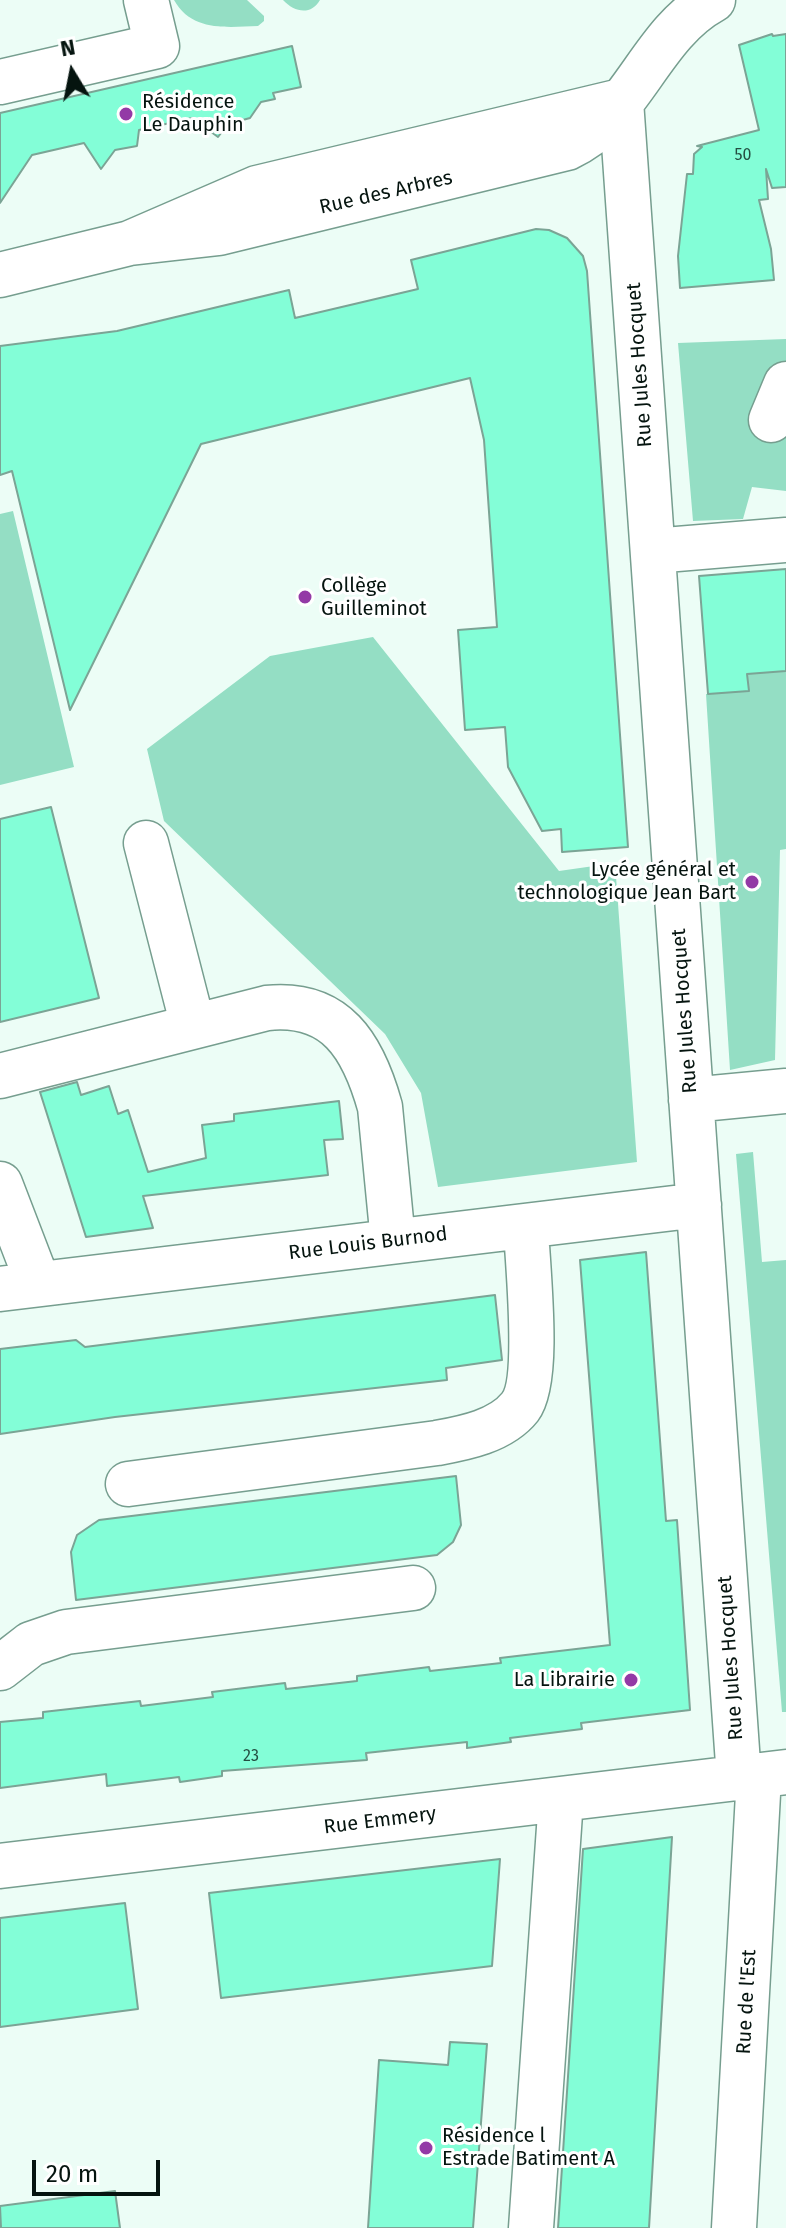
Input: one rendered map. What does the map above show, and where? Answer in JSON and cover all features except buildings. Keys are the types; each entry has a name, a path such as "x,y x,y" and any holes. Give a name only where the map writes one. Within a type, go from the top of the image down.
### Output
{"street":[{"path":"0,82 157,46 146,0"},
{"path":"621,101 672,32 713,0"},
{"name":"Rue des Arbres","path":"0,275 130,243 246,191 621,101"},
{"name":"Rue Jules Hocquet","path":"621,101 699,1205 761,1776"},
{"path":"653,551 786,540"},
{"path":"146,843 193,1026"},
{"path":"0,1076 193,1026 288,1006 318,1012 339,1028 368,1067 380,1107 393,1241"},
{"path":"691,1100 786,1091"},
{"name":"Rue Louis Burnod","path":"0,1184 19,1286 699,1205"},
{"path":"128,1484 437,1443 476,1434 508,1418 525,1399 532,1374 526,1226"},
{"path":"0,1668 31,1644 66,1632 413,1588"},
{"name":"Rue Emmery","path":"0,1866 761,1776"},
{"name":"Rue de l'Est","path":"734,2228 761,1776"},
{"path":"531,2228 561,1799"}],"green space":[{"path":"174,0 247,0 264,16 264,21 258,26 234,27 200,23 190,18"},
{"path":"283,0 320,0 312,8 302,10"},
{"path":"786,339 786,363 778,363 751,422 786,424 786,491 752,487 743,519 693,521 678,343"},
{"path":"13,511 74,767 0,785 0,514"},
{"path":"373,637 559,871 615,863 637,1162 438,1187 421,1093 385,1034 164,821 147,749 270,656"},
{"path":"786,671 786,849 780,850 775,1060 730,1070 706,694 748,691 747,674"},
{"path":"753,1152 762,1262 786,1260 786,1712 782,1712 736,1154"}],"place":[{"name":"Résidence Le Dauphin","path":"126,114"},
{"name":"Collège Guilleminot","path":"305,597"},
{"name":"Lycée général et technologique Jean Bart","path":"752,882"},
{"name":"La Librairie","path":"631,1680"},
{"name":"Résidence l Estrade Batiment A","path":"426,2148"}]}
